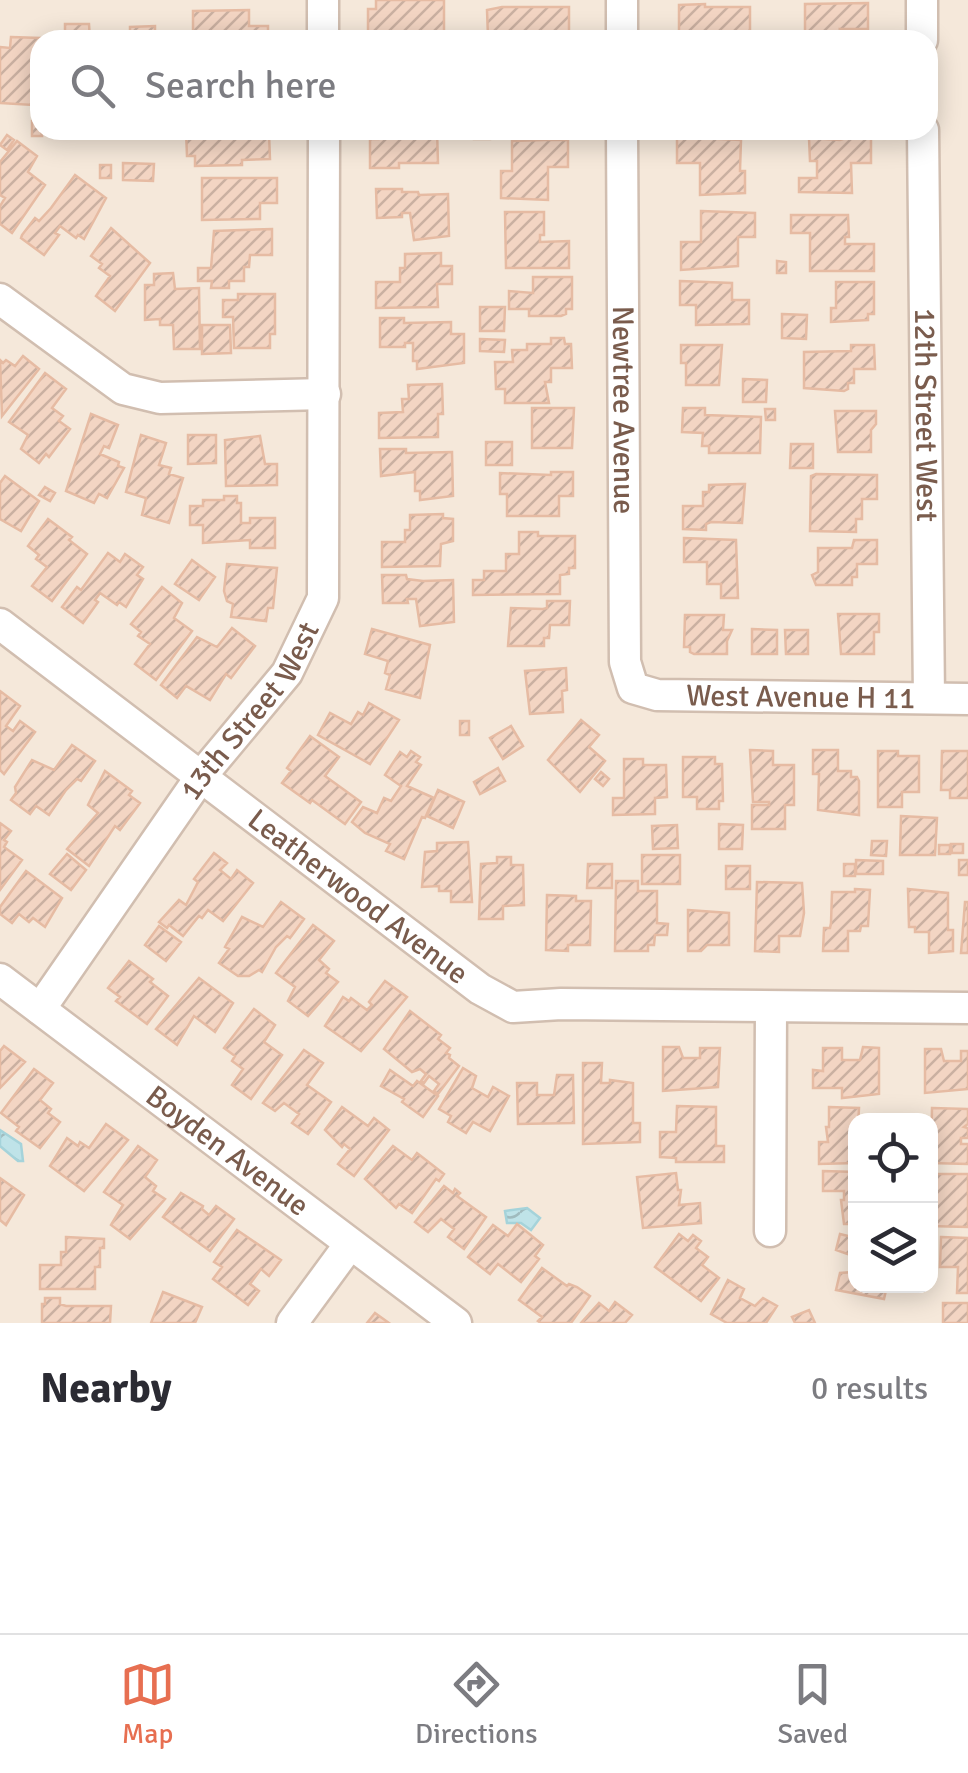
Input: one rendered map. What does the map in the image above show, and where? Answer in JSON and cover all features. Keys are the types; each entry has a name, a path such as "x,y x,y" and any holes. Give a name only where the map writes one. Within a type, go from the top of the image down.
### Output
{"street":[{"path":"323,0 323,30"},
{"path":"622,0 622,30"},
{"path":"922,0 922,30"},
{"name":"13th Street West","path":"40,1009 202,775 287,673 323,598 324,140"},
{"name":"Newtree Avenue","path":"622,140 624,662 633,688"},
{"name":"12th Street West","path":"923,140 930,698"},
{"path":"0,298 122,390 160,398 326,394"},
{"name":"Leatherwood Avenue","path":"0,624 480,989 512,1007 561,1004 968,1008"},
{"name":"West Avenue H 11","path":"633,688 657,695 968,699"},
{"name":"Boyden Avenue","path":"0,978 456,1323"},
{"path":"770,1231 771,1008"},
{"path":"292,1323 350,1244"}],"shaded area":[{"path":"0,0 968,0 968,1323 0,1323"}],"water":[{"path":"0,1130 21,1144 23,1161 0,1146"},
{"path":"527,1208 540,1218 531,1230 521,1223 507,1223 505,1211"}],"building":[{"path":"376,0 444,0 444,30 368,30 368,9 376,9"},
{"path":"868,3 868,29 805,30 805,4"},
{"path":"679,5 750,7 750,30 679,30"},
{"path":"569,7 569,30 488,30 487,10"},
{"path":"249,10 249,26 268,26 268,30 193,30 193,11"},
{"path":"65,24 89,24 89,30 65,30"},
{"path":"155,26 155,30 130,30"},
{"path":"11,37 30,38 30,105 0,103 0,47 10,48"},
{"path":"7,135 14,140 7,150 0,145"},
{"path":"186,140 269,140 270,159 242,160 242,165 195,166 195,156 187,156"},
{"path":"370,140 437,140 438,163 370,168"},
{"path":"568,140 568,167 548,167 548,200 501,198 501,171 512,171 512,141"},
{"path":"677,140 741,140 740,171 745,171 745,193 700,195 700,163 677,163"},
{"path":"809,140 871,140 871,163 851,163 852,193 799,192 799,178 817,178 817,161 810,161"},
{"path":"17,141 37,156 28,172 45,185 12,233 0,224 0,206 5,198 0,195 0,162"},
{"path":"123,163 154,164 153,181 123,180"},
{"path":"100,165 111,165 111,178 100,178"},
{"path":"75,175 106,198 84,239 60,226 55,233 59,235 44,255 22,235 35,218 39,221 51,208"},
{"path":"202,178 277,178 277,203 260,203 260,219 202,220"},
{"path":"376,189 402,189 419,195 448,194 449,236 414,240 410,213 377,218"},
{"path":"701,211 755,213 755,237 738,237 738,266 681,270 681,242 701,242"},
{"path":"505,212 544,212 544,235 540,235 540,242 569,241 569,268 506,268"},
{"path":"791,215 848,215 849,237 845,237 845,244 874,244 874,271 810,271 810,233 791,233"},
{"path":"111,228 150,263 115,311 96,296 110,276 91,256"},
{"path":"272,229 272,255 250,255 249,267 244,267 244,281 229,281 229,288 211,288 212,281 198,281 198,268 211,268 214,231"},
{"path":"441,253 441,266 452,266 452,284 437,284 438,307 376,308 376,282 400,282 405,254"},
{"path":"777,261 786,262 786,273 777,273"},
{"path":"173,273 175,289 199,288 200,349 174,349 173,325 160,325 160,319 145,320 145,285 154,285 154,274"},
{"path":"533,277 572,277 572,309 566,309 561,316 529,316 529,309 509,309 509,291 533,293"},
{"path":"680,281 732,283 732,300 749,300 749,324 696,325 696,305 680,305"},
{"path":"836,282 874,282 874,314 868,314 868,320 831,322 831,308 836,308"},
{"path":"238,294 275,294 275,334 270,334 270,348 234,348 233,317 223,317 223,300 238,300"},
{"path":"480,307 505,307 504,331 480,331"},
{"path":"782,314 807,315 806,339 782,338"},
{"path":"380,318 404,318 404,323 451,322 451,334 464,334 464,363 417,369 413,343 405,343 405,347 380,347"},
{"path":"202,325 230,325 231,353 202,354"},
{"path":"551,338 564,338 565,344 571,344 572,368 551,368 551,382 545,382 549,403 505,403 505,389 496,389 495,362 513,362 512,350 527,350 527,344 551,344"},
{"path":"480,339 505,340 504,352 480,351"},
{"path":"681,345 722,345 719,385 686,385"},
{"path":"851,345 874,345 875,369 854,369 854,383 848,383 844,391 804,388 804,352 851,351"},
{"path":"23,356 39,369 2,416 0,360 15,366"},
{"path":"45,373 66,389 52,408 63,416 59,421 70,429 49,457 46,454 39,463 21,449 28,435 9,422"},
{"path":"743,379 767,380 766,402 743,402"},
{"path":"442,384 443,414 438,414 438,437 379,438 379,413 403,412 402,399 409,399 408,385"},
{"path":"532,408 574,408 572,448 532,448"},
{"path":"683,408 705,408 705,415 761,417 760,453 709,453 709,446 702,446 703,433 682,432"},
{"path":"765,409 775,409 775,420 766,420"},
{"path":"835,411 876,411 871,452 838,452"},
{"path":"91,414 118,425 109,448 104,446 100,454 124,468 107,498 99,494 94,503 66,491"},
{"path":"141,435 166,443 159,465 171,468 169,474 183,478 169,523 142,515 146,498 126,492"},
{"path":"188,435 216,435 216,463 188,464"},
{"path":"260,436 265,464 277,464 277,485 226,486 225,440"},
{"path":"486,442 512,442 512,465 486,465"},
{"path":"791,444 813,444 813,468 790,468"},
{"path":"380,449 452,452 453,496 420,500 420,491 415,491 415,472 381,476"},
{"path":"573,472 573,496 559,496 559,516 507,516 507,494 500,494 500,473"},
{"path":"877,475 877,499 862,499 862,519 856,519 856,532 810,531 811,476"},
{"path":"5,476 39,501 21,531 0,519 0,483"},
{"path":"745,484 742,523 711,522 706,524 706,530 683,529 683,506 703,506 703,492 709,492 709,485"},
{"path":"45,487 55,493 50,501 39,495"},
{"path":"224,496 237,496 241,523 250,523 250,518 275,518 275,548 250,548 250,540 203,543 203,525 190,525 190,506 203,506 203,500 224,500"},
{"path":"443,514 443,518 453,519 453,541 441,544 440,566 382,567 382,542 405,542 410,515"},
{"path":"48,519 87,554 52,601 32,586 47,567 28,546"},
{"path":"519,532 575,536 575,568 560,575 560,594 473,595 473,580 484,580 484,571 506,571 506,554 519,554"},
{"path":"684,538 736,540 738,598 721,598 721,584 707,584 707,562 684,562"},
{"path":"854,540 877,540 877,564 857,564 857,577 852,577 852,585 816,585 812,575 818,572 818,548 852,548"},
{"path":"108,553 120,562 125,554 143,567 137,575 143,579 126,607 100,593 83,623 62,607 77,587 81,590"},
{"path":"192,560 215,577 199,600 175,584"},
{"path":"227,564 277,568 273,608 268,608 266,621 231,617 233,604 227,601 224,591"},
{"path":"382,575 406,575 407,579 423,581 453,580 454,622 420,626 416,599 407,599 408,603 383,603"},
{"path":"162,587 182,603 174,618 192,631 156,680 135,664 150,644 138,636 141,632 131,624"},
{"path":"547,601 570,601 569,625 550,625 544,646 508,646 511,608 543,609 547,608"},
{"path":"838,614 879,614 874,654 841,654"},
{"path":"685,615 724,615 723,630 732,630 727,654 694,654 690,647 684,647"},
{"path":"232,628 255,646 231,678 226,674 210,700 186,686 177,698 161,685 197,637 217,647"},
{"path":"372,629 430,645 420,698 386,689 388,661 365,654"},
{"path":"752,629 777,630 777,654 752,654"},
{"path":"785,630 808,630 808,654 786,654"},
{"path":"566,668 563,712 530,714 525,671"},
{"path":"0,691 20,706 6,726 13,731 20,721 35,732 4,774 0,770"},
{"path":"369,703 399,720 370,764 318,735 330,713 351,724 358,712 363,715"},
{"path":"581,720 599,735 589,747 605,761 580,792 548,760"},
{"path":"460,721 469,721 469,735 460,735"},
{"path":"511,726 523,746 503,759 490,738"},
{"path":"310,736 339,757 325,776 361,802 345,824 282,783 291,771 287,768"},
{"path":"72,745 95,761 81,781 77,779 66,790 49,815 36,806 30,814 11,800 32,760 54,770"},
{"path":"750,750 773,751 773,765 794,765 794,805 785,805 785,829 752,829 752,805 769,802 753,802"},
{"path":"813,750 838,750 838,771 851,771 851,777 859,781 859,815 818,810 819,774 813,774"},
{"path":"411,751 420,757 416,762 421,765 407,786 434,798 404,859 386,851 390,844 365,833 352,822 363,807 377,813 384,798 391,801 401,786 385,775 400,752 407,757"},
{"path":"878,751 919,756 919,792 902,792 902,807 878,807"},
{"path":"942,751 968,751 968,798 950,798 950,790 941,790"},
{"path":"683,757 715,757 715,764 722,764 723,801 719,801 719,809 697,809 697,797 683,797"},
{"path":"624,759 643,759 643,765 666,765 667,797 655,798 655,814 613,815 613,798 624,798"},
{"path":"498,768 505,781 480,794 474,782"},
{"path":"105,771 132,791 129,795 140,803 120,830 115,826 89,866 67,849 98,813 88,805"},
{"path":"601,772 609,779 603,786 595,779"},
{"path":"438,790 464,802 453,828 427,816"},
{"path":"901,816 937,818 935,855 900,855"},
{"path":"0,823 11,831 4,847 22,860 0,890"},
{"path":"719,824 743,825 742,849 719,849"},
{"path":"677,825 678,848 653,849 652,826"},
{"path":"872,841 887,841 886,856 871,855"},
{"path":"468,842 472,902 451,902 451,891 439,891 439,886 422,887 425,852 437,851 437,843"},
{"path":"951,844 963,844 963,853 952,853"},
{"path":"939,845 950,845 950,854 939,854"},
{"path":"214,853 227,863 220,870 231,879 237,870 253,883 223,921 208,910 183,936 159,922 179,900 186,905 198,882 194,879"},
{"path":"67,854 86,870 71,890 50,874"},
{"path":"642,855 680,855 680,884 642,884"},
{"path":"497,857 511,857 511,865 523,865 524,905 503,906 503,919 479,919 481,864 497,863"},
{"path":"856,860 883,861 883,874 856,874"},
{"path":"959,860 968,860 968,875 959,875"},
{"path":"588,864 612,864 612,888 587,888"},
{"path":"844,864 855,864 855,876 844,876"},
{"path":"726,866 750,866 750,889 726,889"},
{"path":"26,871 62,898 45,927 19,914 12,923 0,914 0,907"},
{"path":"616,881 638,881 638,891 657,891 657,923 668,924 667,935 655,935 654,945 648,945 648,951 615,951"},
{"path":"757,882 802,883 804,913 800,936 779,936 779,952 755,951"},
{"path":"908,889 948,893 948,930 953,930 953,951 929,953 929,932 915,932 915,927 909,927"},
{"path":"870,890 868,926 848,931 848,951 823,951 824,928 830,928 831,923 832,892"},
{"path":"547,895 591,901 590,945 568,945 568,951 546,950"},
{"path":"281,902 304,919 290,938 287,936 276,947 262,972 238,976 219,963 242,917 263,927"},
{"path":"965,902 968,953 961,953"},
{"path":"688,910 729,913 729,945 707,945 701,951 688,951"},
{"path":"313,925 334,941 319,960 329,969 326,973 338,982 308,1016 288,1001 295,987 276,973"},
{"path":"159,926 181,942 166,961 145,945"},
{"path":"129,961 168,996 147,1024 116,1001 120,997 108,988"},
{"path":"199,978 233,1003 215,1032 194,1016 177,1045 156,1029"},
{"path":"385,981 407,997 361,1051 325,1026 343,997 367,1010"},
{"path":"254,1009 275,1025 264,1042 282,1055 251,1099 232,1085 243,1069 224,1048"},
{"path":"410,1011 441,1035 438,1039 450,1048 446,1053 459,1066 438,1094 434,1091 439,1084 429,1076 424,1083 421,1081 426,1074 420,1069 412,1072 384,1049"},
{"path":"4,1046 25,1062 0,1088 0,1051"},
{"path":"663,1047 679,1047 683,1058 700,1058 700,1048 720,1048 718,1087 663,1091"},
{"path":"863,1047 879,1048 879,1094 842,1098 842,1088 813,1088 813,1070 823,1071 823,1048 842,1048 842,1060 860,1060"},
{"path":"925,1049 941,1049 944,1061 961,1061 961,1051 968,1051 968,1089 925,1093"},
{"path":"304,1050 323,1063 307,1085 331,1102 308,1134 292,1123 299,1114 284,1103 275,1111 263,1103"},
{"path":"583,1063 602,1063 601,1083 633,1083 633,1123 640,1123 640,1142 583,1144"},
{"path":"463,1068 476,1076 472,1088 488,1097 493,1087 509,1096 490,1131 473,1122 466,1133 448,1122 451,1116 439,1109"},
{"path":"34,1069 53,1083 40,1100 60,1122 40,1148 16,1131 19,1127 1,1113"},
{"path":"390,1070 413,1086 417,1081 438,1096 423,1117 402,1102 404,1099 381,1086"},
{"path":"557,1075 573,1075 574,1123 518,1124 517,1083 537,1083 537,1095 554,1095"},
{"path":"677,1106 716,1107 716,1146 724,1146 724,1162 676,1162 676,1158 660,1157 660,1132 676,1132"},
{"path":"342,1107 368,1126 374,1118 389,1130 354,1176 338,1164 350,1149 344,1144 342,1147 325,1130"},
{"path":"829,1107 859,1108 859,1113 848,1113 848,1163 819,1164 819,1142 828,1142"},
{"path":"932,1108 968,1109 968,1124 964,1127 968,1128 968,1138 961,1138 961,1144 968,1144 968,1164 938,1163 938,1113 932,1113"},
{"path":"106,1124 128,1140 84,1191 50,1166 67,1138 89,1148"},
{"path":"138,1146 157,1160 145,1177 156,1186 153,1191 165,1199 130,1239 111,1225 123,1205 104,1192"},
{"path":"393,1146 412,1160 417,1153 444,1174 439,1181 436,1179 412,1213 399,1204 396,1208 365,1179"},
{"path":"823,1171 848,1172 848,1224 844,1224 841,1200 844,1191 823,1191"},
{"path":"676,1173 681,1190 679,1205 700,1203 701,1223 643,1228 637,1177"},
{"path":"938,1174 968,1174 968,1227 938,1226"},
{"path":"0,1178 24,1195 6,1225 0,1220"},
{"path":"444,1186 453,1193 455,1189 460,1193 457,1196 486,1217 464,1249 448,1237 454,1229 441,1219 428,1232 415,1222"},
{"path":"181,1193 203,1206 209,1215 216,1206 234,1219 210,1251 163,1217"},
{"path":"517,1224 543,1245 535,1256 539,1259 521,1282 498,1264 490,1274 468,1257 493,1225 508,1236"},
{"path":"237,1230 281,1260 269,1276 261,1269 250,1284 259,1291 248,1305 213,1279 222,1267 214,1262"},
{"path":"679,1234 688,1241 693,1235 701,1241 696,1248 708,1257 702,1265 719,1278 701,1301 655,1267"},
{"path":"840,1234 848,1236 848,1254 836,1250"},
{"path":"66,1237 104,1239 100,1267 95,1267 95,1289 40,1289 40,1265 61,1265"},
{"path":"941,1237 968,1238 968,1293 957,1293 958,1267 940,1267"},
{"path":"542,1268 590,1296 571,1323 541,1323 538,1321 542,1317 519,1300"},
{"path":"848,1272 848,1292 836,1290 840,1273"},
{"path":"728,1280 744,1289 740,1298 755,1306 763,1298 777,1306 766,1323 727,1323 711,1314"},
{"path":"163,1292 202,1307 195,1323 151,1323"},
{"path":"852,1293 885,1293 884,1299"},
{"path":"45,1298 60,1298 60,1304 66,1306 111,1306 110,1323 42,1323"},
{"path":"615,1302 632,1315 625,1323 581,1323 599,1303 609,1311"},
{"path":"943,1303 968,1303 968,1323 943,1323"},
{"path":"809,1310 815,1323 795,1323 792,1317"},
{"path":"375,1313 389,1323 367,1323"}]}
